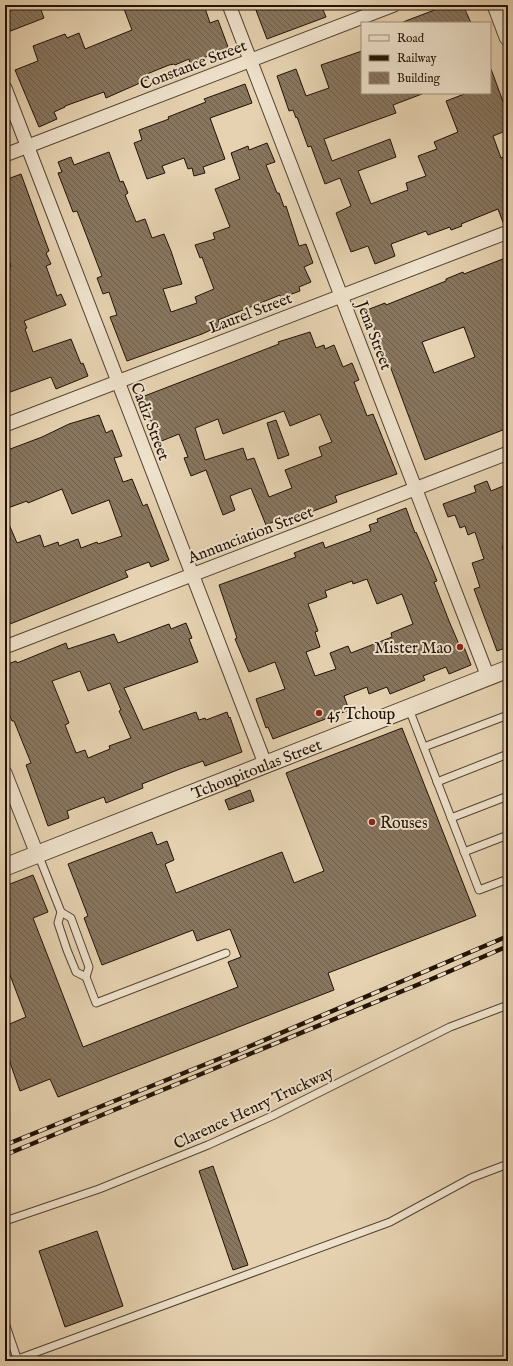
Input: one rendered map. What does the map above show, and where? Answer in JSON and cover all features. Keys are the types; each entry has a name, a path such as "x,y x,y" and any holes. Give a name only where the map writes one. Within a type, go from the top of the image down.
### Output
{"street":[{"name":"Jena Street","path":"229,5 488,677"},
{"name":"Constance Street","path":"5,155 394,5"},
{"path":"496,5 508,38"},
{"name":"Cadiz Street","path":"5,88 266,766"},
{"name":"Laurel Street","path":"5,425 508,232"},
{"name":"Annunciation Street","path":"5,647 508,453"},
{"name":"Tchoupitoulas Street","path":"5,867 266,766 508,669"},
{"path":"5,773 37,854"}],"lane":[{"path":"409,708 479,890 508,879"},
{"path":"424,747 508,715"},
{"path":"437,782 508,754"},
{"path":"451,818 508,796"},
{"path":"464,852 508,835"},
{"path":"37,854 61,912 71,918 88,967 86,977 96,1003 226,953"},
{"path":"61,912 58,923 70,957 76,972 86,977"},
{"name":"Clarence Henry Truckway","path":"5,1221 99,1189 208,1145 272,1116 450,1027 508,1005"},
{"path":"5,1323 18,1360 390,1222 470,1178 508,1164"}],"building":[{"path":"5,5 39,5 44,18 8,32 5,25"},
{"path":"136,5 204,5 210,23 218,20 231,55 214,61 211,55 190,63 189,59 175,65 169,65 147,74 149,79 106,98 104,92 65,106 54,112 57,119 39,127 15,70 38,61 33,46 65,34 67,38 79,33 85,49 132,30 124,9"},
{"path":"254,5 321,5 326,17 267,39"},
{"path":"463,5 471,22 403,22 445,6 446,10"},
{"path":"361,51 361,94 422,94 393,105 396,113 324,139 332,161 390,139 396,157 358,171 371,204 408,190 406,183 426,176 418,156 437,149 434,142 458,132 446,101 464,94 491,94 491,69 508,115 508,130 493,136 501,158 508,155 508,224 504,225 498,209 461,224 462,226 451,230 450,227 428,235 426,231 391,244 395,256 375,264 368,246 351,252 336,213 351,206 340,178 325,184 311,146 308,147 297,117 296,118 293,110 289,111 277,76 296,69 306,96 329,88 321,65"},
{"path":"245,84 252,103 210,118 225,159 203,167 205,173 194,176 192,168 188,169 184,158 162,166 165,173 147,179 134,143 142,140 139,130 169,119 168,117 206,102 204,99"},
{"path":"267,143 275,162 266,165 277,193 279,193 284,207 286,206 299,246 306,244 313,263 304,267 311,282 299,287 300,291 281,298 280,295 218,320 220,326 202,334 127,361 110,317 117,315 109,292 103,294 97,278 102,276 77,211 73,212 58,173 62,172 58,162 71,157 74,165 109,152 120,182 123,181 128,193 125,195 136,222 145,219 152,238 164,234 171,251 182,284 163,289 171,312 197,303 195,297 214,289 202,257 200,258 195,245 215,239 213,233 230,227 215,189 240,179 231,153 248,146 249,150"},
{"path":"21,174 49,251 46,253 51,264 46,266 57,296 61,294 66,305 24,321 27,328 25,329 33,352 71,339 81,364 83,363 88,376 56,389 51,377 5,394 5,269 11,267 5,245 5,180"},
{"path":"508,257 508,428 425,460 390,366 388,366 367,310 385,303 386,305 446,281 446,279 463,272 464,274","holes":["464,327 475,357 434,373 422,342"]},
{"path":"310,332 316,348 324,345 325,349 334,345 343,367 352,363 359,380 354,382 367,416 373,414 397,474 335,496 337,502 282,523 280,519 266,525 251,488 230,496 235,510 223,515 206,470 191,476 184,458 188,457 179,434 159,442 142,397 279,344 278,342","holes":["284,411 290,426 320,414 332,442 319,447 322,456 285,470 292,488 269,497 254,458 247,460 243,448 205,460 195,428 218,419 223,434"]},
{"path":"99,415 106,433 112,430 122,456 114,458 123,482 132,479 143,506 147,504 169,560 151,567 149,562 125,571 128,577 5,626 5,515 17,543 40,535 44,547 58,542 59,546 78,539 81,548 97,542 98,544 122,536 109,500 72,514 62,489 28,503 27,501 5,509 5,451 42,437 69,424"},
{"path":"276,420 289,455 278,459 267,423"},
{"path":"487,481 491,491 508,484 508,544 502,546 508,564 508,647 497,651 474,589 480,587 472,563 484,559 475,532 468,535 465,526 460,528 455,515 448,517 443,504 476,492 474,486"},
{"path":"406,508 415,533 416,532 437,581 434,582 449,621 461,649 464,647 471,665 449,674 446,667 423,676 425,680 390,694 387,687 369,694 367,687 344,696 349,710 273,739 268,727 266,728 256,699 285,689 275,662 249,672 235,639 237,638 219,585 296,557 294,553 323,542 325,548 371,531 369,525 378,522 377,519","holes":["367,579 377,604 402,594 413,624 391,633 392,637 351,653 348,646 330,653 336,669 315,676 306,652 320,647 315,632 318,631 308,604 327,597 325,591 352,581 353,584"]},
{"path":"186,623 192,638 189,639 198,662 124,688 143,730 196,712 199,720 205,718 206,720 227,712 242,752 205,766 203,761 180,769 142,784 143,788 106,803 104,797 67,811 69,818 48,826 26,765 31,763 14,721 12,721 5,704 5,665 16,661 17,663 66,643 68,649 114,634 118,643 169,624 171,629","holes":["80,671 88,691 110,683 121,710 119,711 131,738 109,746 110,749 88,758 85,750 76,753 65,725 69,723 52,681"]},
{"path":"402,728 476,916 328,973 334,990 58,1097 50,1079 20,1091 5,1048 5,1026 26,1017 5,962 5,886 33,875 48,912 33,918 83,1047 238,987 228,962 241,957 230,929 197,941 193,930 102,965 84,918 88,916 68,864 152,832 157,845 167,841 174,860 165,864 176,893 282,852 294,883 324,871 286,773"},
{"path":"250,790 254,801 229,810 225,800"},
{"path":"213,1166 248,1265 233,1270 199,1171"},
{"path":"97,1231 123,1306 65,1327 39,1251"}],"railway":[{"path":"5,1145 241,1050 508,936"},
{"path":"5,1155 508,946"}],"place":[{"name":"Mister Mao","path":"460,647"},
{"name":"45 Tchoup","path":"319,713"},
{"name":"Rouses","path":"372,822"}]}
